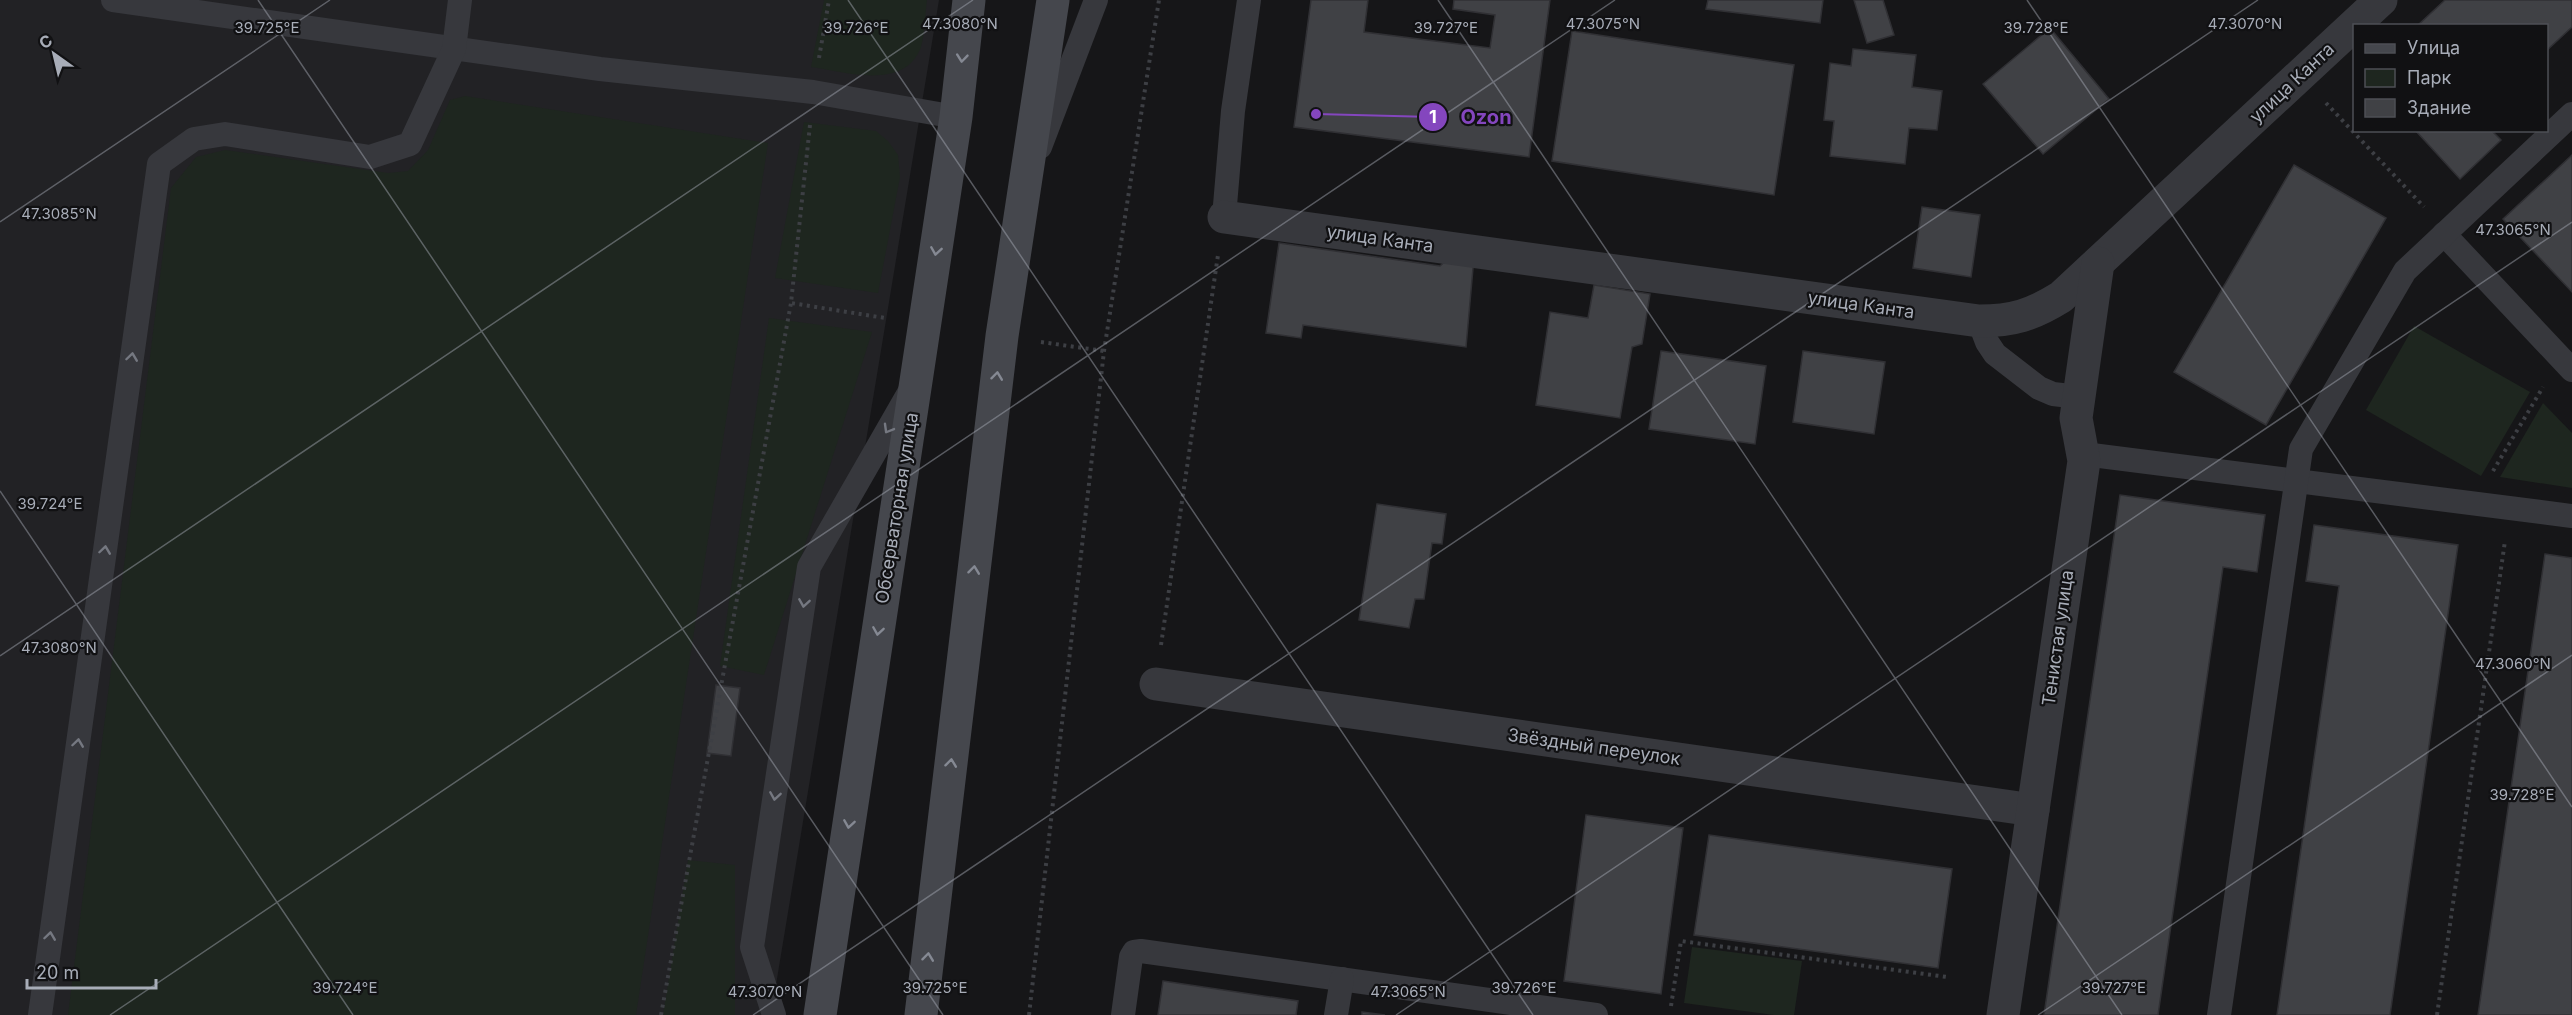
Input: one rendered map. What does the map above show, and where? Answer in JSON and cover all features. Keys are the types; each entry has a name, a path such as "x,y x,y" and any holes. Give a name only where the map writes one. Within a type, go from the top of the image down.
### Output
{"main road":[{"name":"Обсерваторная улица","path":"820,1015 956,117 969,0"},
{"path":"921,1015 1002,336 1053,0"}],"street":[{"name":"улица Канта","path":"2355,24 2381,0"},
{"name":"улица Канта","path":"1224,217 1978,321 2006,321 2037,312 2061,297 2353,26"},
{"name":"Тенистая улица","path":"2003,1015 2084,454 2076,428 2098,263"},
{"name":"Звёздный переулок","path":"1156,684 2033,810"}],"lane":[{"path":"113,0 454,50 600,69 813,92 956,117"},
{"path":"40,1015 159,164 194,140 225,134 370,157 410,144 454,50 460,0"},
{"path":"1024,189 1096,0"},
{"path":"1224,217 1233,111 1249,0"},
{"path":"2219,1015 2301,449 2405,271 2572,114"},
{"path":"2446,233 2570,367"},
{"path":"1978,321 1986,342 1995,354 2039,388 2053,394 2079,397"},
{"path":"774,1015 752,946 809,567 917,378"},
{"path":"2084,454 2572,516"},
{"path":"1123,1015 1131,957 1134,952 1141,951 1596,1015"},
{"path":"1336,1015 1342,979"}],"path":[{"path":"661,1015 791,303 813,92 829,0"},
{"path":"1029,1015 1104,351 1160,0"},
{"path":"2300,76 2446,233"},
{"path":"1156,684 1224,217"},
{"path":"791,303 925,324"},
{"path":"1002,336 1104,351"},
{"path":"2484,504 2488,480 2540,390 2570,367"},
{"path":"2437,1015 2510,508"},
{"path":"1671,1006 1681,941 1947,977"}],"shaded area":[{"path":"0,0 939,0 771,1015 0,1015"}],"green space":[{"path":"824,0 927,0 921,47 913,61 902,69 888,74 873,75 811,67"},
{"path":"465,96 768,143 636,1015 68,1015 171,188 196,157 225,150 388,173 408,171 428,150 450,100"},
{"path":"804,122 876,131 888,141 898,155 900,177 878,293 775,278"},
{"path":"769,318 872,332 764,675 720,666"},
{"path":"2414,326 2530,392 2481,476 2366,410"},
{"path":"2543,403 2572,433 2572,488 2500,477"},
{"path":"688,860 735,865 735,1015 663,1015"},
{"path":"1692,947 1802,961 1794,1015 1774,1015 1684,1003"}],"building":[{"path":"1311,0 1368,0 1364,32 1490,48 1495,15 1453,9 1454,0 1550,0 1529,157 1294,127"},
{"path":"1708,0 1823,0 1820,23 1706,9"},
{"path":"1854,0 1883,0 1894,35 1867,43"},
{"path":"2445,0 2572,0 2572,27 2548,49 2548,24 2419,24"},
{"path":"2050,28 2109,99 2043,154 1983,84"},
{"path":"1572,31 1794,65 1774,195 1552,161"},
{"path":"1853,49 1916,55 1912,87 1942,91 1937,130 1909,128 1905,164 1830,156 1834,121 1824,120 1830,63 1851,66"},
{"path":"2417,132 2493,132 2501,140 2460,179"},
{"path":"2572,155 2572,292 2503,219"},
{"path":"2294,165 2386,218 2266,425 2174,372"},
{"path":"1922,207 1980,215 1971,277 1913,268"},
{"path":"1279,243 1440,266 1451,256 1474,257 1466,347 1303,325 1301,338 1266,333"},
{"path":"1594,285 1650,294 1642,344 1632,347 1620,418 1536,405 1550,312 1588,318"},
{"path":"1661,351 1766,366 1755,444 1649,429"},
{"path":"1803,351 1885,362 1874,434 1793,422"},
{"path":"2120,495 2265,515 2257,572 2223,567 2158,1015 2044,1015"},
{"path":"1377,504 1446,514 1442,544 1432,543 1424,599 1415,599 1409,628 1359,620"},
{"path":"2314,525 2458,545 2390,1015 2277,1015 2339,586 2306,581"},
{"path":"2545,554 2572,558 2572,1015 2478,1015"},
{"path":"716,685 740,688 731,756 707,753"},
{"path":"1586,815 1683,828 1661,994 1564,981"},
{"path":"1709,835 1952,869 1938,968 1694,935"},
{"path":"1163,981 1298,1001 1296,1015 1158,1015"},
{"path":"1362,1012 1385,1015 1362,1015"}],"place":[{"name":"Ozon","path":"1316,114"}]}
